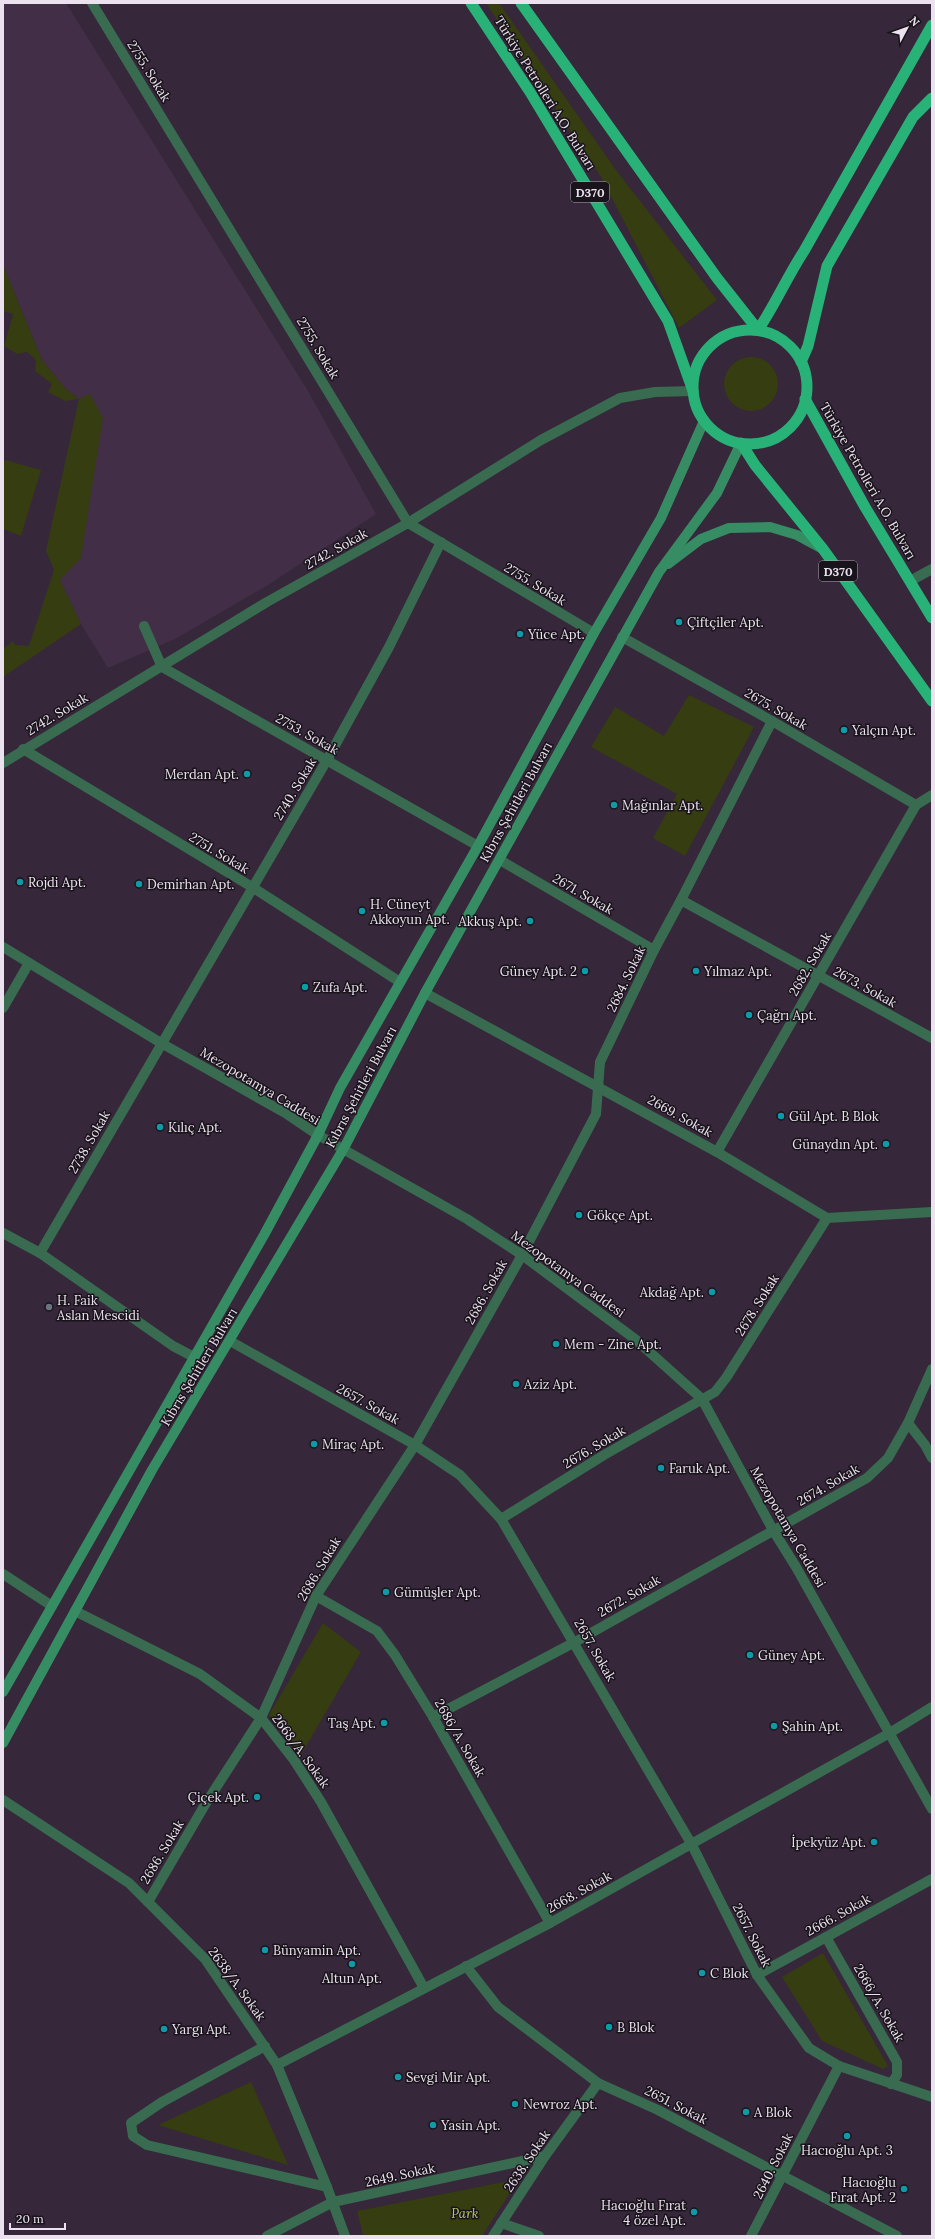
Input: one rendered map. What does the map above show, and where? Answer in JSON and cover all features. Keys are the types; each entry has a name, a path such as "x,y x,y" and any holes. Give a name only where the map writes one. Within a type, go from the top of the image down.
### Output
{"highway":[{"name":"Türkiye Petrolleri A.O. Bulvarı","path":"471,3 530,92 668,321 693,391"},
{"path":"521,3 717,278 758,330 774,306 786,278 804,251 932,25"},
{"path":"801,362 808,346 827,266 913,117 932,98"},
{"name":"D370","path":"741,330 758,330 777,337 791,347 801,362 806,380 805,399 800,414 790,427 776,437 761,443 741,443 727,439 715,432 704,421 696,406 693,391 694,374 698,363 711,345 725,335 741,330"},
{"name":"Türkiye Petrolleri A.O. Bulvarı","path":"805,399 861,500 932,618"},
{"name":"D370","path":"741,443 755,464 823,549 932,701"}],"main road":[{"name":"Kıbrıs Şehitleri Bulvarı","path":"3,1692 264,1235 318,1135 340,1088 478,846 594,633 661,518 704,421"},
{"name":"Kıbrıs Şehitleri Bulvarı","path":"3,1743 152,1470 344,1148 425,993 500,860 622,637 659,572 717,493 741,443"},
{"path":"659,572 701,539 729,528 770,526 796,535 823,549"}],"street":[{"name":"2755. Sokak","path":"92,3 408,523 594,633"},
{"name":"2742. Sokak","path":"3,763 267,602 408,523 541,440 620,398 655,392 693,391"},
{"name":"2740. Sokak","path":"161,1043 327,760 389,647 441,542"},
{"path":"910,581 932,569"},
{"path":"144,626 162,667"},
{"name":"2675. Sokak","path":"622,637 772,720 916,805"},
{"name":"2753. Sokak","path":"162,667 478,846"},
{"name":"2684. Sokak","path":"522,1255 596,1114 600,1062 654,950 772,720"},
{"name":"2751. Sokak","path":"23,750 252,887 400,982"},
{"name":"2682. Sokak","path":"718,1152 916,805 932,795"},
{"name":"2671. Sokak","path":"500,860 654,950"},
{"name":"2673. Sokak","path":"681,900 932,1038"},
{"name":"Mezopotamya Caddesi","path":"3,948 161,1043 287,1114 318,1135 344,1148 357,1158 467,1219 522,1255 635,1339 702,1399 773,1530 796,1567 888,1734 932,1809"},
{"path":"3,1008 29,963"},
{"name":"2669. Sokak","path":"425,993 599,1086 718,1152 827,1218"},
{"name":"2738. Sokak","path":"40,1253 161,1043"},
{"path":"827,1218 932,1212"},
{"name":"2678. Sokak","path":"702,1399 715,1392 726,1378 827,1218"},
{"path":"3,1233 40,1253 173,1346 194,1357"},
{"name":"2686. Sokak","path":"148,1902 261,1718 316,1596 415,1445 522,1255"},
{"name":"2657. Sokak","path":"230,1341 415,1445 460,1475 502,1519 692,1845 757,1975 809,2048 839,2066 932,2097"},
{"name":"2674. Sokak","path":"773,1530 867,1478 888,1458 908,1423 932,1369"},
{"name":"2676. Sokak","path":"502,1519 604,1455 702,1399"},
{"path":"908,1423 932,1458"},
{"name":"2672. Sokak","path":"433,1717 575,1642 773,1530"},
{"path":"3,1574 52,1606"},
{"name":"2686/A. Sokak","path":"316,1596 377,1631 395,1655 433,1717 550,1923"},
{"name":"2668/A. Sokak","path":"75,1611 200,1674 261,1718 294,1760 321,1802 424,1988"},
{"name":"2668. Sokak","path":"277,2065 550,1923 692,1845 888,1734 932,1707"},
{"name":"2638/A. Sokak","path":"3,1800 129,1883 205,1959 277,2065 333,2202 345,2236"},
{"name":"2666. Sokak","path":"757,1975 932,1879"},
{"name":"2666/A. Sokak","path":"826,1937 897,2062 897,2075 890,2084"},
{"name":"2651. Sokak","path":"466,1966 498,2007 598,2082 658,2110 897,2236"},
{"path":"265,2046 162,2102 131,2123 133,2136 147,2145 327,2187"},
{"name":"2640. Sokak","path":"751,2236 839,2066"},
{"name":"2638. Sokak","path":"493,2236 545,2156 598,2082"},
{"name":"2649. Sokak","path":"267,2236 333,2202 545,2156"},
{"path":"501,2223 539,2236"}],"shaded area":[{"path":"3,3 66,3 308,391 376,514 268,585 175,639 108,668 81,624 46,551 79,399 65,388 42,360 3,265"}],"green space":[{"path":"486,3 499,3 616,170 717,300 679,328 601,177"},
{"path":"3,265 42,360 65,388 79,399 65,401 48,392 52,384 35,371 36,360 27,352 17,354 4,346 13,314 3,311"},
{"path":"751,357 761,359 770,365 776,374 778,384 776,394 770,403 761,409 751,411 741,409 732,403 726,394 724,384 726,374 732,365 741,359"},
{"path":"90,394 103,418 81,558 60,580 81,624 3,677 3,649 13,641 15,645 29,646 54,570 46,551 79,399"},
{"path":"5,460 41,470 21,536 3,529 3,467"},
{"path":"689,695 754,727 685,856 653,838 677,794 591,747 615,707 664,736"},
{"path":"323,1623 361,1652 301,1755 269,1715"},
{"path":"823,1953 888,2066 883,2069 822,2041 782,1977"},
{"path":"251,2082 288,2165 158,2125"},
{"name":"Park","path":"519,2179 482,2236 363,2236 357,2211"}],"place":[{"name":"Çiftçiler Apt.","path":"679,622"},
{"name":"Yüce Apt.","path":"520,634"},
{"name":"Yalçın Apt.","path":"844,730"},
{"name":"Merdan Apt.","path":"247,774"},
{"name":"Mağınlar Apt.","path":"614,805"},
{"name":"Rojdi Apt.","path":"20,882"},
{"name":"Demirhan Apt.","path":"139,884"},
{"name":"H. Cüneyt Akkoyun Apt.","path":"362,911"},
{"name":"Akkuş Apt.","path":"530,921"},
{"name":"Güney Apt. 2","path":"585,971"},
{"name":"Yılmaz Apt.","path":"696,971"},
{"name":"Zufa Apt.","path":"305,987"},
{"name":"Çağrı Apt.","path":"749,1015"},
{"name":"Gül Apt. B Blok","path":"781,1116"},
{"name":"Kılıç Apt.","path":"160,1127"},
{"name":"Günaydın Apt.","path":"886,1144"},
{"name":"Gökçe Apt.","path":"579,1215"},
{"name":"Akdağ Apt.","path":"712,1292"},
{"name":"H. Faik Aslan Mescidi","path":"49,1307"},
{"name":"Mem - Zine Apt.","path":"556,1344"},
{"name":"Aziz Apt.","path":"516,1384"},
{"name":"Miraç Apt.","path":"314,1444"},
{"name":"Faruk Apt.","path":"661,1468"},
{"name":"Gümüşler Apt.","path":"386,1592"},
{"name":"Güney Apt.","path":"750,1655"},
{"name":"Taş Apt.","path":"384,1723"},
{"name":"Şahin Apt.","path":"774,1726"},
{"name":"Çiçek Apt.","path":"257,1797"},
{"name":"İpekyüz Apt.","path":"874,1842"},
{"name":"Bünyamin Apt.","path":"265,1950"},
{"name":"Altun Apt.","path":"352,1964"},
{"name":"C Blok","path":"702,1973"},
{"name":"B Blok","path":"609,2027"},
{"name":"Yargı Apt.","path":"164,2029"},
{"name":"Sevgi Mir Apt.","path":"398,2077"},
{"name":"Newroz Apt.","path":"515,2104"},
{"name":"A Blok","path":"746,2112"},
{"name":"Yasin Apt.","path":"433,2125"},
{"name":"Hacıoğlu Apt. 3","path":"847,2136"},
{"name":"Hacıoğlu Fırat Apt. 2","path":"904,2189"},
{"name":"Hacıoğlu Fırat 4 özel Apt.","path":"694,2212"}]}
